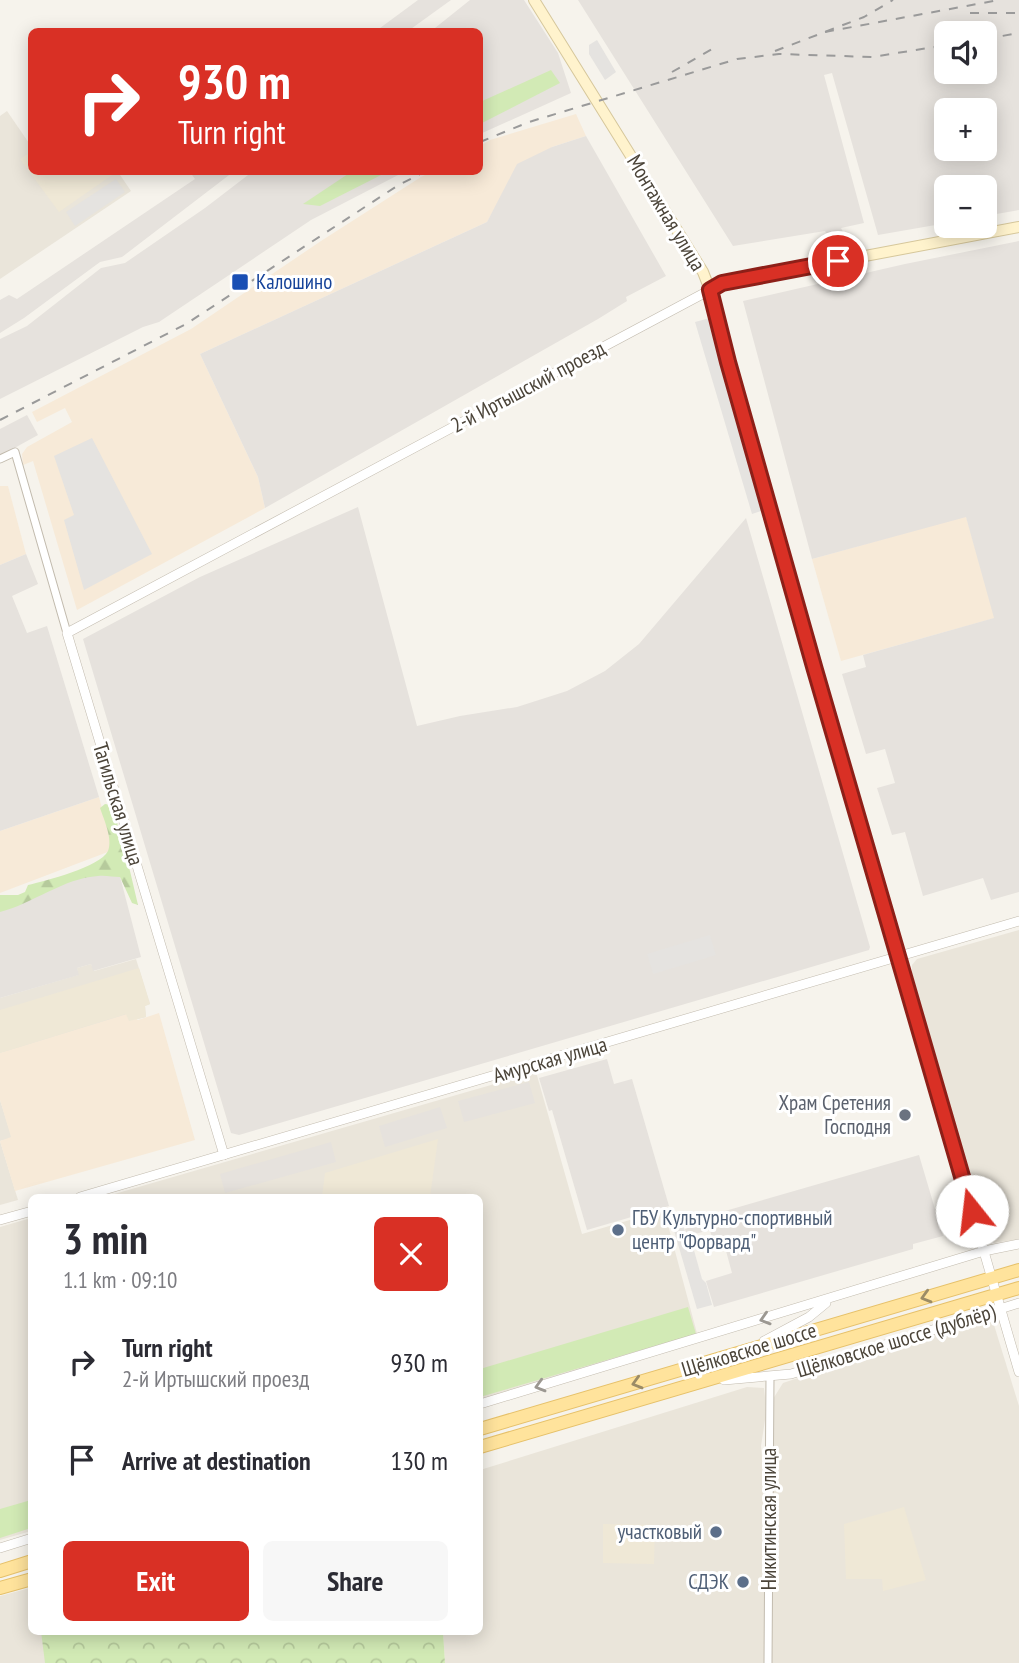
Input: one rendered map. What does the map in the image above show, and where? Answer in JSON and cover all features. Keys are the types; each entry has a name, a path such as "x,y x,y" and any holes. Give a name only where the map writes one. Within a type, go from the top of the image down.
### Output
{"main road":[{"name":"Монтажная улица","path":"534,0 696,260 710,290"},
{"name":"2-й Иртышский проезд","path":"710,290 722,283 1019,227"},
{"name":"Щёлковское шоссе","path":"483,1428 1019,1270"},
{"name":"Щёлковское шоссе","path":"483,1446 1019,1288"},
{"path":"0,1571 28,1562"},
{"path":"0,1588 28,1580"}],"street":[{"name":"2-й Иртышский проезд","path":"67,633 710,290"},
{"name":"Монтажная улица","path":"710,290 728,362 1019,1372"},
{"name":"Тагильская улица","path":"0,459 15,452 224,1155"},
{"name":"Амурская улица","path":"90,1194 1019,921"},
{"path":"0,1220 28,1212"},
{"path":"483,1403 830,1300 984,1251 1019,1244"},
{"path":"749,1349 809,1317 830,1300"},
{"name":"Щёлковское шоссе (дублёр)","path":"690,1385 791,1374 1019,1303"},
{"name":"Никитинская улица","path":"768,1663 770,1376"},
{"path":"0,1548 28,1539"}],"shaded area":[{"path":"418,0 451,0 412,28 380,28"},
{"path":"470,0 524,0 558,53 571,93 483,133 483,28 435,28"},
{"path":"578,0 1019,0 1019,210 997,214 997,175 934,175 934,225 878,235 832,73 824,75 864,223 841,228 843,232 828,237 825,231 733,246"},
{"path":"597,40 616,72 605,80 589,54 589,45"},
{"path":"7,111 28,142 28,175 120,175 131,191 0,279 0,116"},
{"path":"576,114 586,136 552,147 501,197 487,222 200,354 258,477 265,508 77,610 33,461 23,465 22,454 27,447 72,422 65,408 37,422 32,412 191,329 421,177 483,175 483,144"},
{"path":"586,136 666,276 626,297 627,301 598,319 265,508 258,477 200,354 487,222 517,164 552,147"},
{"path":"28,154 28,170 20,159"},
{"path":"32,175 112,175 59,212"},
{"path":"192,175 229,175 122,257 100,262 0,333 0,300 9,295 17,299 195,179"},
{"path":"248,175 398,175 311,220 159,322 143,327 0,399 0,339 27,326 101,268 125,263"},
{"path":"116,179 125,192 75,226 66,212"},
{"path":"1019,241 1019,892 991,900 983,878 923,896 905,832 892,835 877,788 895,783 885,749 866,754 842,674 866,667 863,655 994,618 966,517 812,559 743,301"},
{"path":"710,318 767,509 752,514 695,322"},
{"path":"27,415 38,435 0,456 0,429"},
{"path":"92,438 152,554 84,590 64,520 74,515 54,456"},
{"path":"0,486 8,486 26,554 0,565"},
{"path":"358,507 417,726 517,707 567,691 605,671 639,644 746,518 869,950 239,1135 231,1133 83,639 200,577"},
{"path":"966,516 995,618 841,661 812,559"},
{"path":"26,554 38,584 12,596 27,633 47,626 99,797 0,831 0,565"},
{"path":"99,797 113,850 0,893 0,831"},
{"path":"116,861 141,957 93,971 91,964 77,968 79,975 0,998 0,903"},
{"path":"1019,930 1019,1239 994,1243 985,1235 912,965 917,959"},
{"path":"710,935 716,955 653,974 647,954"},
{"path":"136,959 150,1004 145,1006 146,1017 0,1053 0,998 78,975 77,968 91,964 94,971"},
{"path":"139,968 150,1004 145,1006 146,1017 129,1021 126,1014 0,1053 0,1010"},
{"path":"159,1013 195,1140 15,1191 0,1141 11,1137 0,1100 0,1053 127,1014 138,1020"},
{"path":"607,1059 614,1084 632,1079 669,1206 587,1230 552,1110 549,1111 539,1078"},
{"path":"536,1072 582,1234 664,1210 698,1337 483,1400 483,1194 114,1194"},
{"path":"529,1082 535,1103 464,1122 458,1101"},
{"path":"0,1100 12,1138 0,1141"},
{"path":"440,1107 447,1128 385,1147 379,1126"},
{"path":"438,1139 430,1194 322,1194 325,1173"},
{"path":"0,1141 18,1200 0,1205"},
{"path":"331,1142 336,1162 225,1193 220,1174"},
{"path":"919,1155 943,1236 913,1244 913,1249 714,1307 706,1281 732,1273 722,1236 712,1238 710,1230 687,1236 687,1222"},
{"path":"28,1219 28,1532 0,1540 0,1227"},
{"path":"683,1224 686,1236 690,1236 712,1305 697,1309 673,1227"},
{"path":"984,1316 994,1325 1019,1406 1019,1663 772,1663 773,1399 783,1383"},
{"path":"747,1387 764,1388 765,1420 761,1446 765,1489 764,1663 445,1663 443,1635 483,1635 483,1469"},
{"path":"904,1507 926,1580 883,1591 882,1579 846,1579 844,1524"},
{"path":"603,1524 655,1525 654,1564 603,1563"},
{"path":"28,1589 28,1635 43,1635 47,1663 0,1663 0,1596"}],"green space":[{"path":"551,70 560,83 483,122 483,101"},
{"path":"346,175 381,175 320,206 303,204"},
{"path":"105,804 112,805 116,811 119,839 138,905 132,903 120,877 101,876 73,881 0,912 0,895 18,895 25,892 28,885 71,872 103,857 109,846 100,808"},
{"path":"688,1307 696,1334 483,1396 483,1368"},
{"path":"28,1501 28,1529 0,1538 0,1509"},
{"path":"42,1635 443,1635 445,1663 45,1663"}],"railway":[{"path":"775,51 864,17 893,0"},
{"path":"825,32 999,0"},
{"path":"970,13 1019,13"},
{"path":"997,37 1019,33"},
{"path":"483,141 529,122 737,59 779,54 872,57 934,47"},
{"path":"672,72 712,49"},
{"path":"0,420 186,324 397,186 418,175"}],"place":[{"name":"Калошино","path":"240,282"},
{"name":"Храм Сретения Господня","path":"905,1115"},
{"name":"ГБУ Культурно-спортивный центр \"Форвард\"","path":"618,1230"},
{"name":"участковый","path":"716,1532"},
{"name":"СДЭК","path":"743,1582"}],"route":[{"path":"838,261 722,283 710,290 815,670 972,1211"}]}
